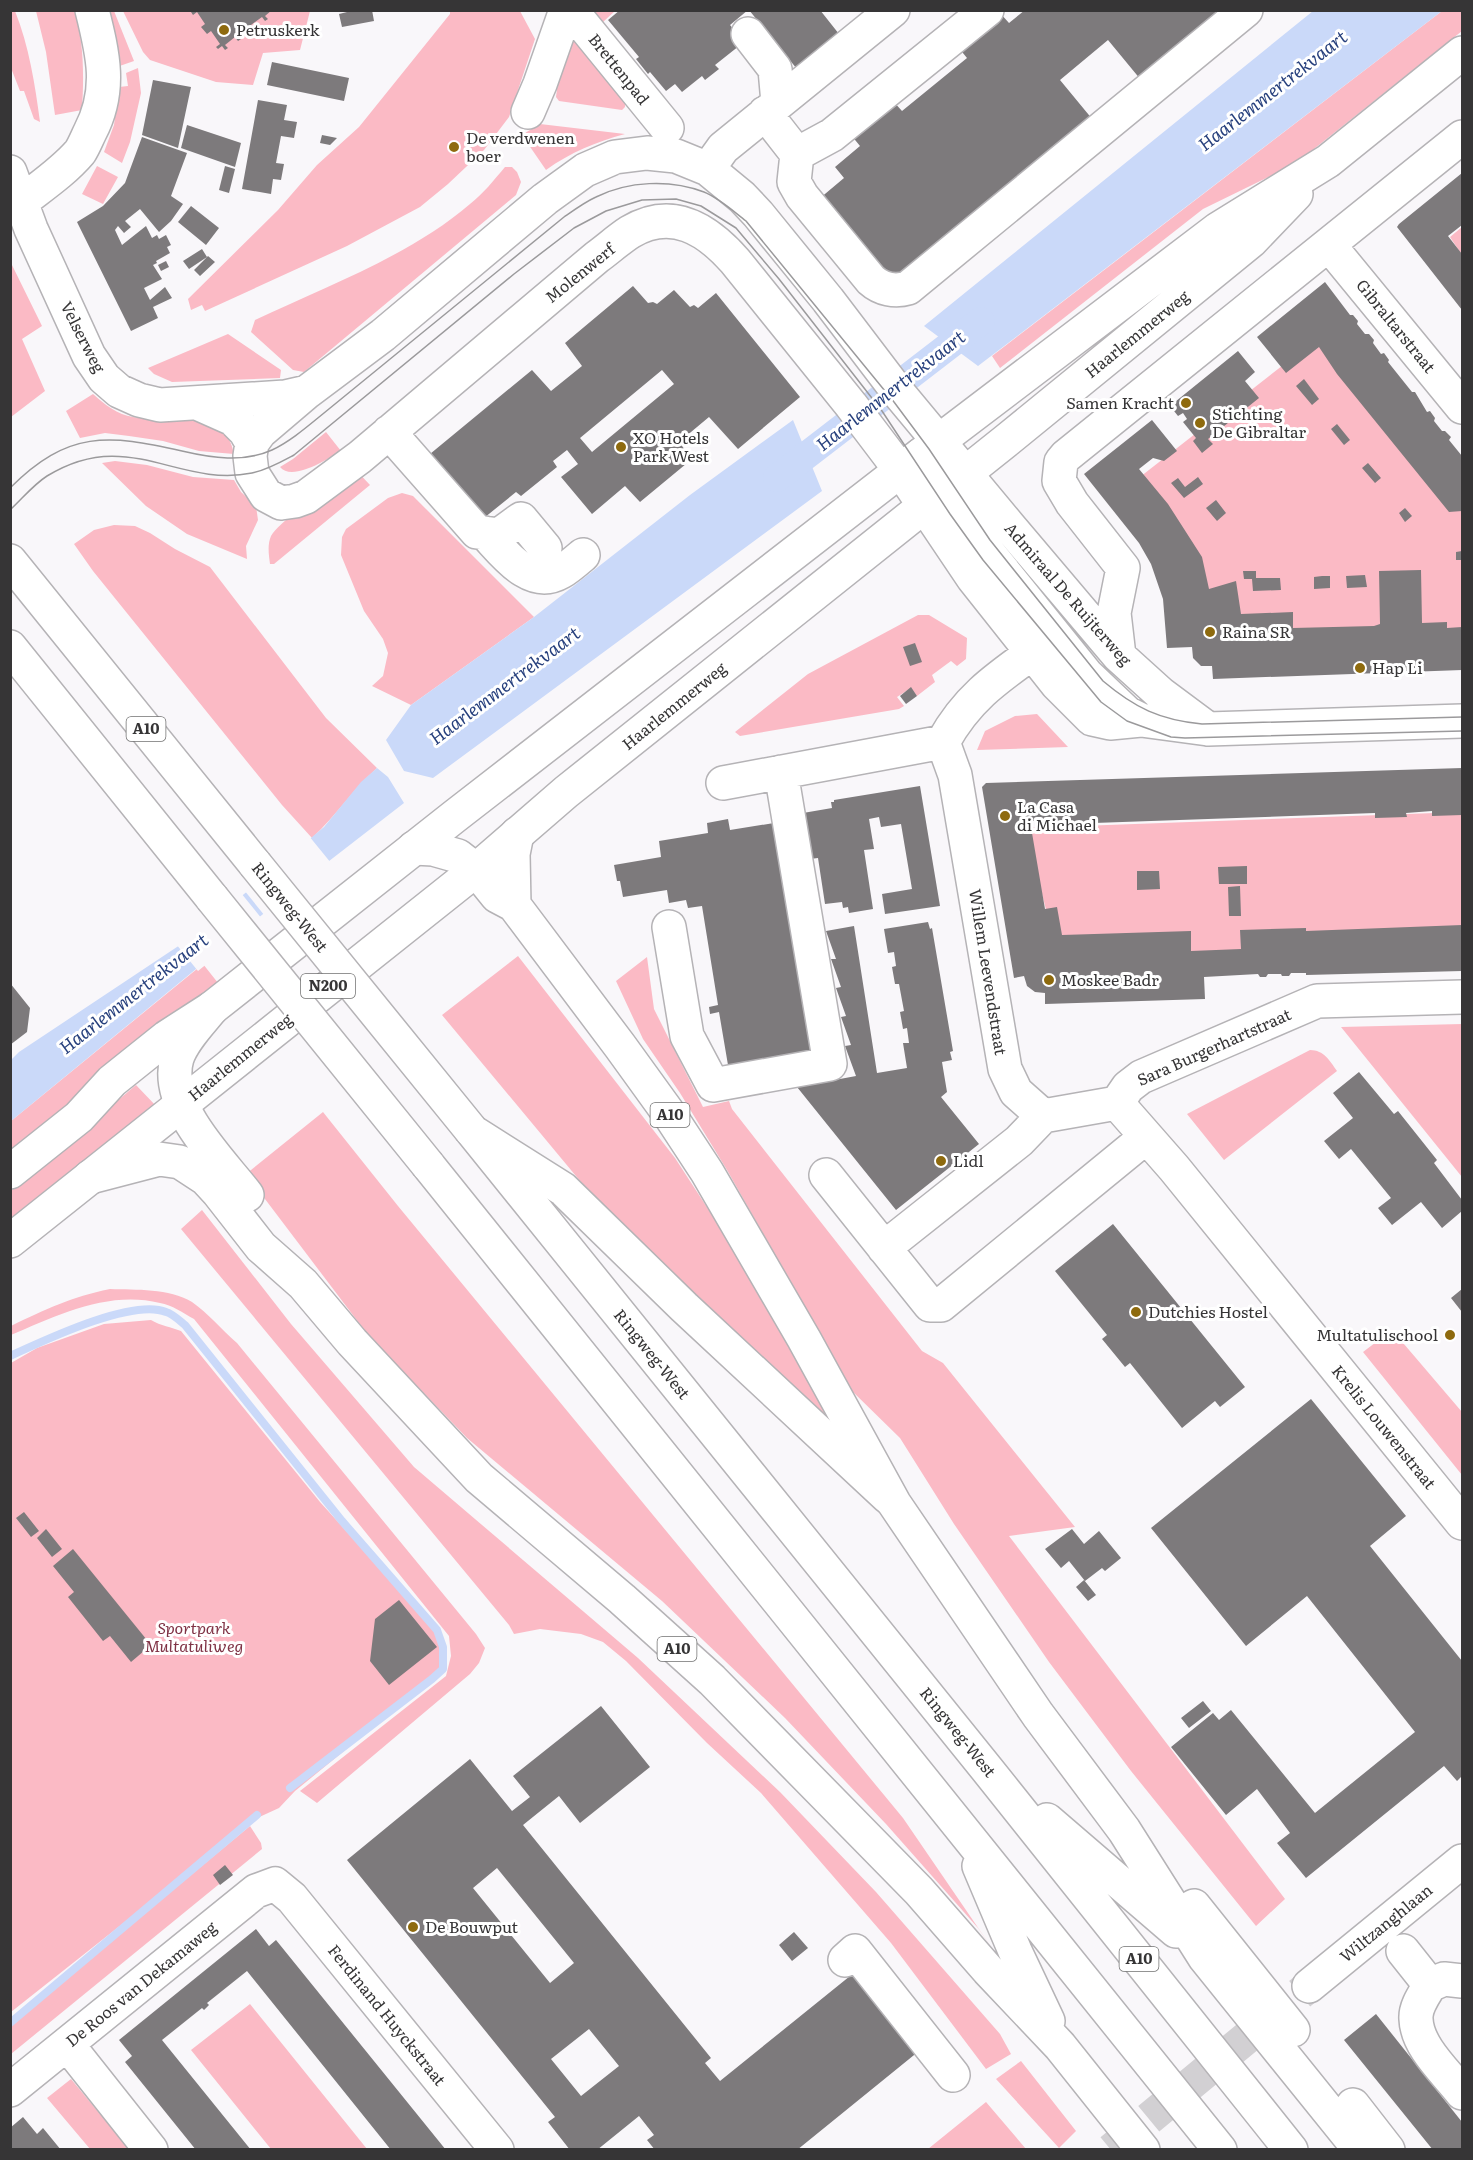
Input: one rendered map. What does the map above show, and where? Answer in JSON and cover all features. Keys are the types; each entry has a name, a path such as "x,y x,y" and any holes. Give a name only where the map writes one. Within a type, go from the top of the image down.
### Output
{"main road":[{"path":"20,203 80,151 95,123 105,73 92,10"},
{"path":"528,112 566,10"},
{"name":"Brettenpad","path":"571,10 666,128"},
{"path":"708,169 723,148 894,10"},
{"path":"797,154 832,135 987,10"},
{"path":"748,34 775,69 772,108 797,154 794,182 802,196 871,280 879,287 900,290 908,288 1246,10"},
{"name":"Haarlemmerweg","path":"10,1172 79,1117 112,1081 167,1037 212,1008 455,816 920,456 1218,229 1328,160 1462,53"},
{"path":"1119,656 1114,613 1123,568 1072,503 1059,480 1061,462 1462,137"},
{"path":"197,403 233,419 245,431 252,443 260,432 307,392 383,335 536,206 585,170 615,157 647,153 676,156 708,169 742,197 828,300 894,386 920,456 944,490"},
{"name":"Haarlemmerweg","path":"10,1241 476,870 566,792 1251,241 1328,160"},
{"name":"Velserweg","path":"10,172 20,203 89,356 104,378 119,391 139,400 160,405 197,403"},
{"name":"Molenwerf","path":"252,443 250,456 252,473 266,495 281,503 295,501 306,496 360,456 629,232 646,224 666,222 687,223 721,244 858,415 920,456"},
{"name":"Gibraltarstraat","path":"1329,245 1462,407"},
{"path":"197,403 285,397 307,392"},
{"path":"389,432 477,532 500,535 521,519 545,548"},
{"path":"920,456 944,490"},
{"name":"Admiraal De Ruijterweg","path":"944,490 974,578 1057,684 1092,719 1110,723 1141,720 1208,729 1462,721"},
{"name":"Admiraal De Ruijterweg","path":"944,490 1119,656 1161,694 1208,729"},
{"name":"Admiraal De Ruijterweg","path":"944,490 983,546 1087,675 1127,713 1141,720"},
{"path":"485,533 518,567 530,575 546,578 560,573 583,555"},
{"name":"Ringweg-West","path":"10,561 986,1768 1291,2150"},
{"name":"A10","path":"10,647 1220,2150"},
{"path":"723,783 943,742 953,724 972,700 1032,653"},
{"name":"Willem Leevendstraat","path":"943,742 955,775 1005,1069 1016,1092 1043,1116"},
{"path":"669,927 687,1036 713,1084 830,1064 781,772"},
{"path":"514,905 513,854 517,834"},
{"name":"A10","path":"414,848 433,849 458,856 476,870 497,896 514,905 621,1046 668,1111 707,1172 804,1339 894,1503 1038,1715 1124,1830 1205,1958 1359,2150"},
{"name":"Sara Burgerhartstraat","path":"1117,1103 1128,1087 1141,1077 1317,1001 1462,997"},
{"name":"A10","path":"212,1008 183,1046 177,1059 176,1092 186,1115 265,1221 303,1284"},
{"path":"826,1174 884,1248 930,1305 941,1305 1146,1137 1117,1103 1043,1116 1019,1141 884,1248"},
{"name":"A10","path":"471,1130 563,1189 684,1307 894,1503"},
{"name":"Krelis Louwenstraat","path":"1146,1137 1174,1168 1462,1523"},
{"name":"A10","path":"90,1177 159,1159 170,1159 187,1165 206,1179 261,1247 303,1284 352,1342 478,1478 622,1599 712,1680 919,1891 988,1970 1060,2046 1143,2150"},
{"name":"A10","path":"986,1768 1205,1958"},
{"name":"A10","path":"1124,1830 1180,1888 1388,2150"},
{"name":"A10","path":"964,1831 1015,1952 1060,2046"},
{"name":"Wiltzanghlaan","path":"1309,1986 1462,1861"},
{"name":"De Roos van Dekamaweg","path":"10,2090 256,1891 275,1884"},
{"name":"Ferdinand Huyckstraat","path":"275,1884 292,1898 497,2150"},
{"path":"1402,1951 1430,1985"},
{"path":"845,1960 855,1952 953,2075"},
{"path":"1462,1981 1444,1979 1430,1985 1421,1998 1416,2018 1422,2042 1462,2093"},
{"path":"67,2043 151,2150"}],"green space":[{"path":"10,11 15,11 28,51 40,122 34,119 24,91 20,91 11,68"},
{"path":"36,11 75,11 83,60 82,110 55,115 46,52"},
{"path":"99,11 114,11 134,61 111,69"},
{"path":"123,11 310,11 300,50 263,53 253,85 216,82 150,60 143,52"},
{"path":"450,11 520,11 535,39 509,117 484,150 420,207 347,246 205,311 202,305 191,310 188,299 278,210 317,165 359,127 450,14"},
{"path":"592,11 615,11 603,22"},
{"path":"1442,11 1462,11 1462,31 1295,164 1203,209 1000,368 992,356"},
{"path":"572,32 630,99 622,110 559,101 556,97 558,81"},
{"path":"138,68 141,93 130,142 122,163 104,152 114,125 119,87 128,86 126,73"},
{"path":"540,124 625,134 584,148 546,170 524,138 525,133"},
{"path":"97,166 118,177 103,204 82,194"},
{"path":"505,167 512,167 521,182 516,195 304,372 293,370 251,332 255,320 367,269 421,239 475,200"},
{"path":"1462,227 1462,255 1450,237"},
{"path":"11,263 42,326 22,339 45,391 11,417"},
{"path":"228,334 281,370 280,378 172,382 154,374 148,368"},
{"path":"1319,337 1455,492 1462,493 1462,639 1237,647 1131,484"},
{"path":"93,394 112,409 127,416 207,423 220,429 229,439 234,454 199,451 163,441 105,433 80,438 66,411"},
{"path":"326,432 341,451 301,471 286,471 280,467 293,459"},
{"path":"115,461 147,465 193,477 234,480 241,492 256,506 258,520 246,546 247,559 187,534 146,506 102,463"},
{"path":"354,468 370,485 274,564 270,564 269,543 276,529"},
{"path":"402,493 413,496 534,617 411,705 372,686 383,676 388,653 383,639 364,611 341,555 342,537 346,529 388,498"},
{"path":"114,525 135,526 210,567 326,718 377,768 312,838 282,805 93,571 74,544 94,530"},
{"path":"918,615 929,615 967,638 966,659 957,666 951,661 932,675 935,682 917,696 911,688 897,697 904,706 899,709 740,736 735,732 808,674"},
{"path":"1037,714 1068,747 977,750 985,731 1015,716"},
{"path":"1462,812 1462,944 1058,956 1025,828"},
{"path":"518,956 675,1158 766,1298 832,1422 610,1217 442,1015"},
{"path":"647,957 654,1009 703,1107 729,1101 732,1109 922,1351 943,1363 1075,1527 1009,1536 1285,1899 1256,1926 1131,1771 1049,1662 954,1524 900,1438 852,1391 727,1170 680,1093 643,1039 616,981"},
{"path":"203,964 222,988 11,1155 11,1121"},
{"path":"1462,1024 1462,1177 1341,1027"},
{"path":"1310,1050 1323,1054 1337,1071 1224,1160 1187,1114"},
{"path":"136,1085 157,1107 11,1224 11,1191"},
{"path":"323,1112 903,1818 996,1954 978,1928 886,1824 785,1718 662,1601 467,1438 368,1335 246,1174"},
{"path":"202,1210 291,1324 414,1467 638,1658 780,1792 876,1892 1000,2034 1011,2054 986,2069 891,1943 761,1793 707,1743 626,1661 603,1642 581,1634 540,1629 514,1634 509,1625 181,1229"},
{"path":"110,1289 173,1294 192,1302 209,1316 237,1343 476,1634 485,1648 479,1663 470,1674 317,1803 300,1791 446,1676 451,1656 449,1636 194,1319 164,1304 141,1300 122,1300 84,1307 11,1335 11,1326 36,1314 71,1300"},
{"name":"Sportpark Multatuliweg","path":"151,1320 181,1331 320,1502 443,1638 445,1663 432,1679 295,1791 279,1808 255,1819 11,2012 11,1363 37,1348 104,1324"},
{"path":"1392,1330 1462,1412 1462,1475 1363,1352"},
{"path":"250,1826 261,1843 262,1849 11,2054 11,2024"},
{"path":"250,2004 367,2149 271,2149 191,2050"},
{"path":"1021,2061 1076,2131 1059,2148 996,2079"},
{"path":"71,2079 129,2149 90,2149 47,2098"},
{"path":"986,2102 1026,2149 928,2149"}],"water":[{"path":"1313,11 1442,11 978,366 924,326"},
{"path":"793,420 822,491 433,778 404,771 386,740 411,705 534,617 690,495"},
{"path":"377,768 388,777 404,803 302,882 11,1121 11,1060 19,1052 195,935 324,827 361,782"}],"pier":[{"path":"309,836 331,863 265,916 244,890"},
{"path":"241,893 262,919 198,971 176,944 193,933"}],"building":[{"name":"Petruskerk","path":"192,10 272,10 265,16 268,19 265,21 262,17 251,25 254,29 251,31 249,27 238,35 241,39 238,41 235,37 225,45 228,48 225,50 222,46 218,49 216,47 220,44 211,31 207,34 201,27 205,24 197,12 193,15"},
{"path":"355,10 372,10 374,21 342,27 339,14"},
{"path":"620,10 748,10 730,25 744,42 715,65 719,69 705,80 702,76 682,92 675,84 666,91 650,72 648,74 636,59 639,57 608,20"},
{"path":"749,10 820,10 839,34 797,69"},
{"path":"1025,10 1226,10 1141,80 1108,40 1060,80 1093,120 902,275 886,274 819,199 844,178 835,167 860,146 851,135 893,101 902,111 967,58 958,47 1000,13 1009,23"},
{"path":"272,62 349,78 344,101 267,85"},
{"path":"153,80 191,87 178,148 142,135"},
{"path":"258,100 287,105 284,120 297,122 294,138 281,136 276,163 284,164 281,180 273,179 271,194 242,189"},
{"path":"187,125 241,143 235,167 181,148"},
{"path":"322,135 337,138 330,145 320,143"},
{"path":"142,137 187,153 171,196 183,204 171,221 159,232 140,209 125,221 131,227 124,233 118,226 115,230 122,245 146,226 152,238 157,235 159,239 166,235 171,245 167,247 170,253 153,265 162,279 144,288 150,300 165,287 172,298 153,307 158,318 131,331 77,222 103,206 125,183"},
{"path":"225,166 235,169 229,193 219,190"},
{"path":"1462,173 1462,225 1448,236 1462,254 1462,310 1397,227"},
{"path":"191,206 219,228 206,245 178,222"},
{"path":"202,249 207,257 189,269 183,261"},
{"path":"208,256 215,262 200,276 194,270"},
{"path":"166,261 169,267 161,271 158,265"},
{"path":"1325,282 1350,315 1358,321 1357,324 1365,334 1369,334 1374,340 1373,343 1381,354 1384,353 1388,362 1412,392 1415,392 1427,412 1430,411 1442,431 1451,437 1449,440 1462,456 1462,511 1449,512 1337,374 1319,347 1286,373 1257,337"},
{"path":"633,286 648,303 657,304 674,290 690,307 694,305 698,308 716,293 800,397 738,449 709,417 679,442 692,459 640,502 625,486 592,514 561,477 578,464 567,450 553,461 557,467 521,496 516,492 484,518 430,454 532,370 551,391 582,366 565,343","holes":["662,370 674,384 592,452 580,438"]},
{"path":"1238,351 1255,372 1245,381 1259,398 1208,439 1213,444 1202,453 1193,441 1196,438 1183,422 1187,419 1183,413 1178,416 1170,406"},
{"path":"1304,379 1319,399 1312,405 1296,386"},
{"path":"1152,420 1177,451 1164,461 1153,458 1139,469 1168,504 1202,557 1209,589 1236,581 1241,614 1293,612 1293,628 1374,626 1380,624 1379,571 1421,570 1422,623 1447,622 1447,628 1462,627 1462,670 1213,679 1212,666 1201,666 1193,658 1192,647 1167,648 1163,599 1151,564 1139,543 1084,474"},
{"path":"1337,424 1350,440 1344,445 1331,429"},
{"path":"1368,463 1381,478 1375,483 1362,468"},
{"path":"1198,477 1203,484 1184,498 1171,483 1178,478 1185,487"},
{"path":"1216,500 1226,513 1217,521 1206,508"},
{"path":"1405,508 1412,516 1405,522 1399,513"},
{"path":"1462,551 1462,560 1456,560 1456,552"},
{"path":"1243,571 1256,571 1256,578 1280,578 1281,590 1253,591 1252,579 1244,579"},
{"path":"1365,575 1367,587 1347,588 1346,576"},
{"path":"1330,576 1330,588 1314,589 1314,577"},
{"path":"915,643 922,662 910,666 903,647"},
{"path":"911,687 917,696 906,704 900,696"},
{"path":"1462,768 1462,815 1432,816 1432,811 1406,813 1407,817 1375,818 1375,813 1037,825 1034,821 1025,821 1026,830 1032,833 1045,909 1057,907 1062,935 1191,931 1191,951 1241,949 1240,930 1306,928 1306,931 1462,925 1462,971 1306,975 1306,973 1291,973 1289,976 1268,974 1266,977 1260,977 1258,974 1204,977 1205,999 1045,1004 1045,993 1035,992 1027,986 1024,976 1014,978 982,787 986,783"},
{"path":"920,786 940,906 885,914 882,894 912,889 901,824 881,827 879,817 869,819 874,849 864,850 873,909 849,913 848,907 843,908 842,902 825,904 818,858 810,859 803,813 832,808 831,802 834,800"},
{"path":"728,819 730,830 780,822 816,1051 743,1072 742,1063 728,1065 719,1012 710,1014 709,1007 718,1005 702,906 688,908 686,900 669,903 667,890 623,897 614,865 661,857 659,841 708,833 707,823"},
{"path":"1247,866 1247,884 1219,884 1218,867"},
{"path":"1137,871 1159,871 1160,889 1137,890"},
{"path":"1240,886 1241,916 1229,916 1228,887"},
{"path":"928,922 930,929 932,928 953,1051 950,1052 952,1060 942,1062 947,1092 941,1097 979,1144 896,1210 797,1087 856,1076 845,1046 851,1045 841,1017 846,1016 836,988 841,987 831,959 836,959 826,931 854,926 877,1073 907,1068 903,1043 909,1043 907,1028 903,1029 900,1012 904,1011 899,984 895,984 892,967 896,966 894,952 888,953 884,929"},
{"path":"10,983 30,1008 27,1032 10,1045"},
{"path":"1359,1072 1394,1114 1398,1111 1437,1160 1434,1163 1462,1200 1462,1211 1442,1228 1421,1202 1392,1225 1378,1208 1391,1198 1351,1149 1339,1159 1324,1141 1353,1118 1333,1093"},
{"name":"Dutchies Hostel","path":"1113,1224 1245,1387 1220,1407 1215,1401 1182,1428 1130,1363 1125,1367 1102,1339 1107,1335 1055,1271"},
{"path":"1462,1289 1462,1312 1451,1298"},
{"path":"1311,1399 1406,1516 1370,1546 1462,1661 1462,1776 1457,1781 1444,1766 1306,1878 1277,1843 1290,1833 1257,1789 1226,1815 1171,1747 1213,1713 1219,1720 1231,1710 1315,1813 1415,1732 1307,1596 1246,1646 1151,1528"},
{"path":"24,1512 39,1531 31,1537 16,1518"},
{"path":"46,1529 62,1549 52,1557 37,1538"},
{"path":"1072,1529 1084,1544 1099,1531 1121,1558 1105,1571 1102,1568 1085,1581 1069,1561 1061,1568 1045,1549"},
{"path":"73,1549 151,1645 131,1662 110,1636 103,1641 68,1597 74,1592 53,1566"},
{"path":"1084,1580 1096,1595 1088,1601 1076,1587"},
{"path":"399,1600 437,1647 389,1685 370,1661 375,1619"},
{"path":"1203,1701 1211,1711 1189,1728 1181,1718"},
{"path":"601,1706 650,1767 580,1823 559,1796 523,1825 711,2058 705,2063 720,2081 855,1972 919,2051 797,2150 655,2150 647,2140 654,2135 639,2116 597,2150 570,2150 548,2122 555,2117 347,1860 470,1759 512,1811 530,1797 513,1776","holes":["497,1868 574,1963 550,1983 473,1888","589,2029 619,2066 581,2096 551,2059"]},
{"path":"225,1865 233,1875 220,1885 213,1875"},
{"path":"256,1929 269,1946 276,1940 446,2150 391,2150 247,1971 207,2003 209,2005 204,2010 202,2008 162,2040 251,2150 196,2150 125,2062 132,2056 119,2040"},
{"path":"794,1932 808,1948 792,1961 779,1945"},
{"path":"1376,2014 1462,2122 1462,2150 1433,2150 1344,2040"},
{"path":"23,2117 37,2134 43,2128 61,2150 10,2150 10,2128"}],"waterway":[{"name":"Haarlemmertrekvaart","path":"777,478 981,321"},
{"path":"10,1356 65,1332 110,1316 151,1309 174,1316 185,1325 342,1521 437,1630 443,1647 443,1669 290,1788"},
{"path":"10,2023 257,1815"}],"tunnel":[{"path":"1111,2150 1309,1986"}],"tram line":[{"path":"10,488 51,455 70,446 90,441 132,441 205,456 227,458 250,457 272,450 306,428 580,206 608,192 635,185 677,185 710,195 746,221 894,402 929,449 990,540 1103,681 1126,699 1161,716 1202,724 1462,717"},
{"path":"10,510 47,476 76,462 103,457 128,457 200,473 225,475 252,473 274,466 294,455 514,274 574,228 606,211 642,200 676,199 701,206 736,228 779,279 882,411 983,560 1101,702 1127,721 1171,737 1185,738 1462,731"}],"place":[{"name":"Petruskerk","path":"224,30"},
{"name":"De verdwenen boer","path":"454,147"},
{"name":"Samen Kracht","path":"1186,403"},
{"name":"Stichting De Gibraltar","path":"1200,423"},
{"name":"XO Hotels Park West","path":"621,447"},
{"name":"Raina SR","path":"1210,632"},
{"name":"Hap Li","path":"1360,668"},
{"name":"La Casa di Michael","path":"1005,816"},
{"name":"Moskee Badr","path":"1049,980"},
{"name":"Lidl","path":"941,1161"},
{"name":"Dutchies Hostel","path":"1136,1312"},
{"name":"Multatulischool","path":"1450,1335"},
{"name":"De Bouwput","path":"413,1927"}]}
